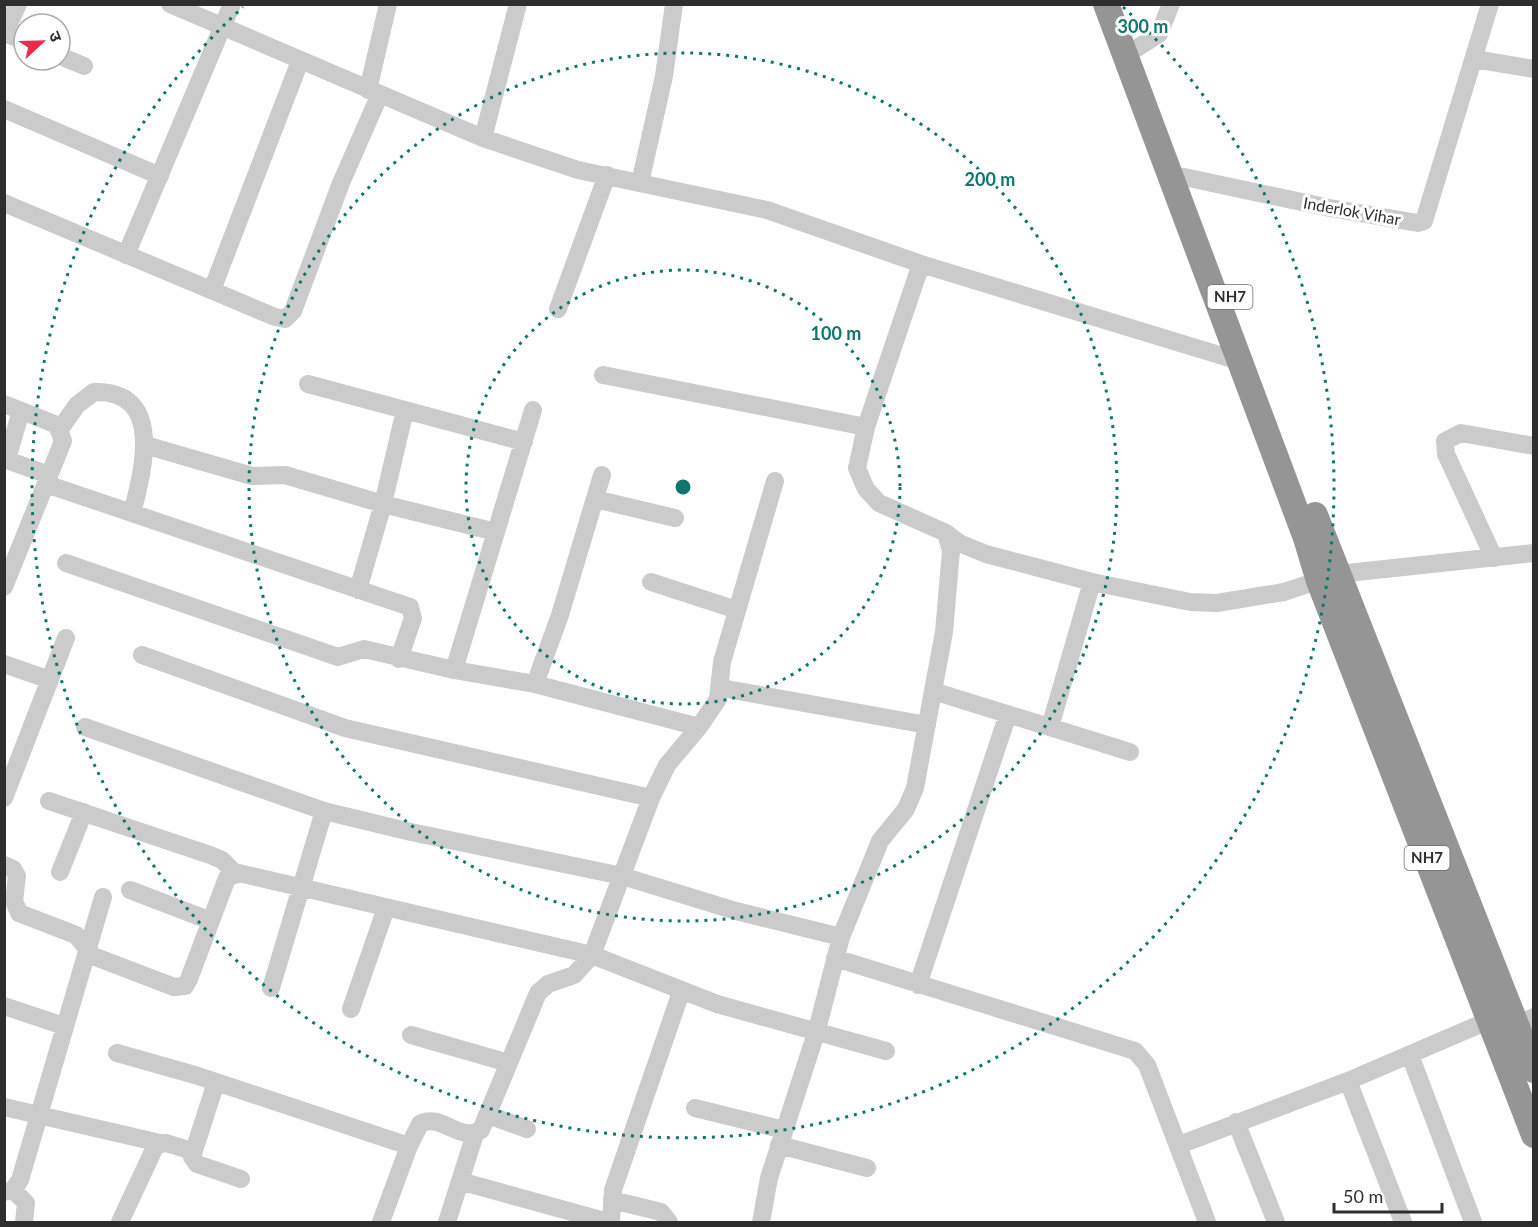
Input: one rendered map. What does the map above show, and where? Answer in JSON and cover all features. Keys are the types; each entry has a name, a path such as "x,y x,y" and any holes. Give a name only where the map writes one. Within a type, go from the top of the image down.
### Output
{"highway":[{"name":"NH7","path":"1106,4 1239,360 1271,424"},
{"name":"NH7","path":"1121,4 1271,424 1533,1135"},
{"name":"NH7","path":"1328,578 1525,1021 1533,1070"}],"street":[{"path":"5,34 18,4"},
{"path":"170,4 483,138 578,170 767,210 921,264 1239,360"},
{"path":"126,255 232,4"},
{"path":"483,138 518,4"},
{"path":"640,183 664,76 674,4"},
{"path":"1137,48 1159,34 1171,4"},
{"name":"Inderlok Vihar","path":"1184,177 1330,208 1420,222 1427,217 1490,4"},
{"path":"4,203 280,319 289,316 374,92 387,5"},
{"path":"1474,59 1533,69"},
{"path":"72,61 84,66"},
{"path":"212,290 300,61"},
{"path":"4,109 160,176"},
{"path":"558,309 607,175"},
{"path":"921,264 866,427 857,468 866,489 879,503 946,533 960,543 986,554 1092,582 1190,602 1217,603 1284,592 1328,578 1533,553"},
{"path":"603,375 866,427"},
{"path":"308,384 524,442"},
{"path":"60,429 85,397 94,392 118,396 136,411 144,428 145,465 132,513"},
{"path":"4,587 47,480 63,441 60,429 51,422 13,408 6,459 47,480 132,513 412,610 413,618 399,659"},
{"path":"358,590 383,504 405,410"},
{"path":"454,670 533,410"},
{"path":"1494,558 1446,454 1445,441 1461,433 1533,446"},
{"path":"145,445 252,476 285,475 383,504 496,532"},
{"path":"535,684 560,615 602,475"},
{"path":"447,1222 475,1134 481,1130 538,993 548,984 574,975 592,955 651,798 667,765 711,712 721,688 722,662 775,481"},
{"path":"594,499 675,518"},
{"path":"780,1222 761,1221 769,1178 817,1030 841,937 880,841 911,801 927,725 946,609 951,551 946,533"},
{"path":"66,563 338,657 364,649 399,659 535,684 699,727"},
{"path":"651,582 737,610"},
{"path":"1050,727 1092,582"},
{"path":"4,798 11,766 50,680 66,638"},
{"path":"142,655 345,728 651,798"},
{"path":"4,664 50,680"},
{"path":"721,688 927,725"},
{"path":"933,691 1130,752"},
{"path":"918,985 1008,714"},
{"path":"85,727 324,811 411,832 622,876 736,911 841,937"},
{"path":"49,801 210,855 222,860 235,873 592,955 681,992 886,1051"},
{"path":"271,988 303,889 324,811"},
{"path":"60,872 84,812"},
{"path":"4,865 13,869 17,876 14,901 16,910 75,934 88,952 180,987 189,979 227,878 235,873"},
{"path":"130,890 211,921"},
{"path":"24,1222 26,1203 9,1191 20,1180 103,897"},
{"path":"351,1009 386,908"},
{"path":"835,958 1135,1051 1147,1065 1207,1222"},
{"path":"460,1181 609,1222 613,1190 642,1100 681,992"},
{"path":"4,1005 64,1026"},
{"path":"1179,1145 1348,1081 1490,1020"},
{"path":"411,1035 509,1063"},
{"path":"117,1053 216,1082 409,1146"},
{"path":"1410,1055 1473,1222"},
{"path":"1348,1081 1403,1222"},
{"path":"216,1082 192,1151 193,1161 241,1179"},
{"path":"4,1107 192,1151"},
{"path":"695,1108 867,1168"},
{"path":"488,1114 527,1129"},
{"path":"381,1222 409,1146 420,1124 426,1120 461,1132 475,1134"},
{"path":"1236,1122 1276,1222"},
{"path":"120,1222 154,1149 160,1143"},
{"path":"612,1200 661,1212 669,1222"}]}
